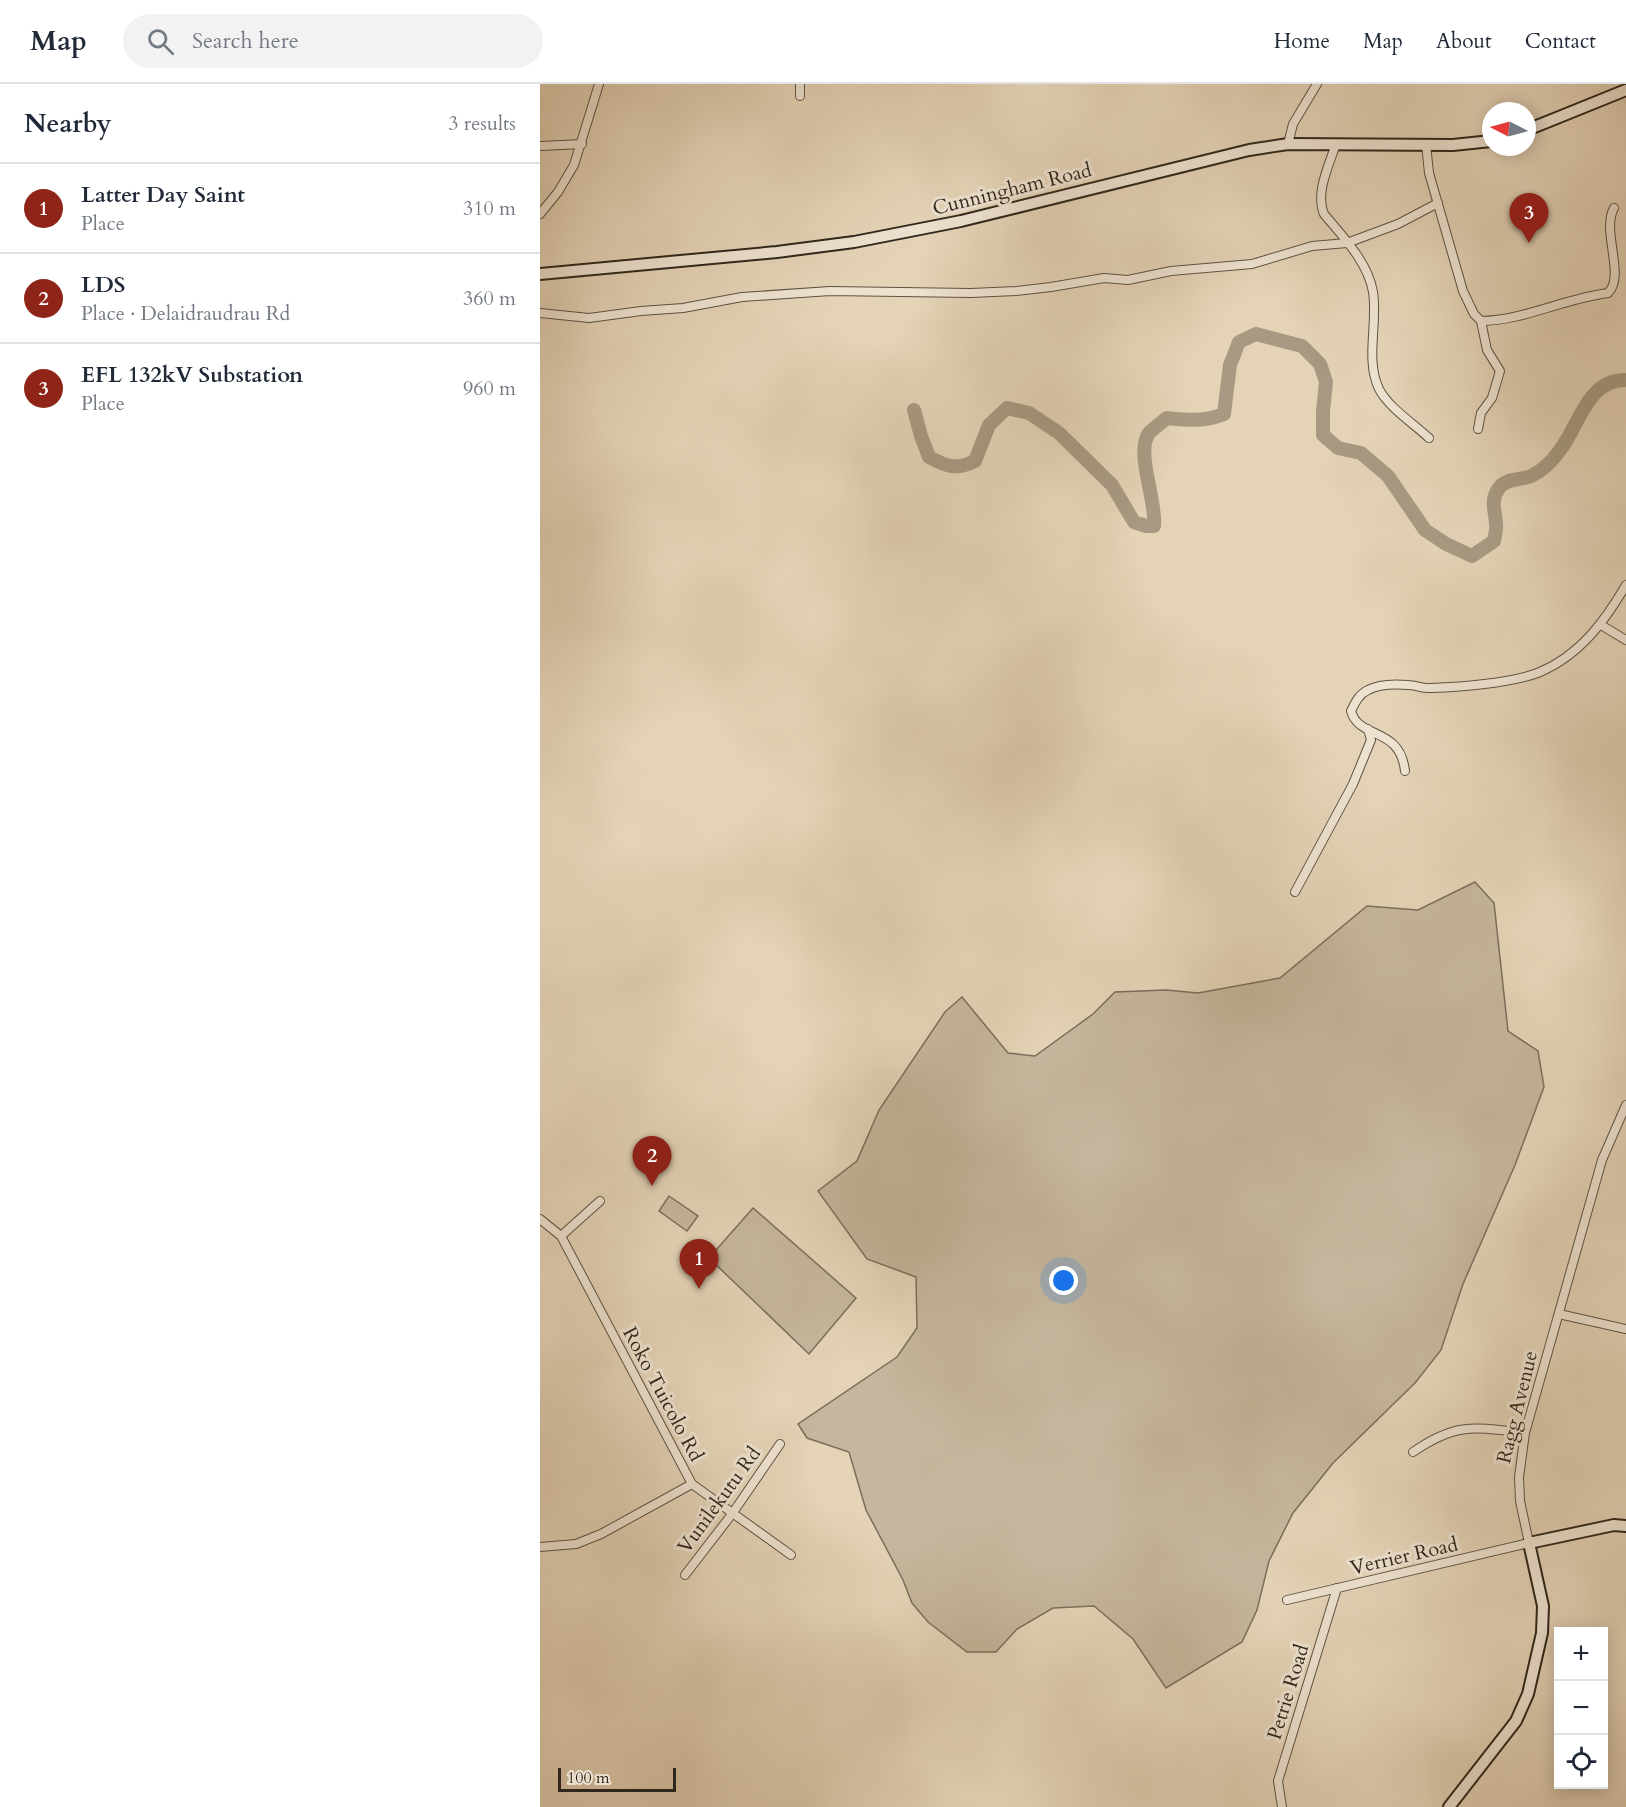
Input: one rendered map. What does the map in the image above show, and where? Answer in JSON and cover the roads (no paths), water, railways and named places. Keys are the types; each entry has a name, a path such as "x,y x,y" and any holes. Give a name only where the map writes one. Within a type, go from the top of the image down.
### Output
{"main road":[{"path":"1536,126 1626,90"},
{"name":"Cunningham Road","path":"540,274 777,252 866,240 961,221 1249,150 1288,144 1482,142"},
{"path":"1529,1543 1614,1526 1626,1526"},
{"name":"Ragg Avenue","path":"1449,1807 1516,1721 1528,1695 1537,1664 1543,1606 1529,1543"}],"street":[{"path":"540,214 570,174 582,144 598,84"},
{"path":"800,84 800,96"},
{"path":"1288,144 1293,124 1317,84"},
{"path":"540,146 582,144"},
{"path":"1336,144 1322,189 1320,206 1361,260 1369,276 1373,291 1375,376 1380,389 1388,400 1429,438"},
{"path":"1426,144 1429,173 1463,291 1474,314 1481,321 1487,350 1500,371 1492,398 1481,413 1478,429"},
{"path":"540,313 589,318 683,308 742,297 830,291 971,293 1016,291 1104,278 1128,280 1171,271 1252,264 1312,246 1347,243 1398,224 1438,203"},
{"path":"1481,321 1506,319 1575,299 1608,293 1612,290 1617,279 1610,221 1614,208"},
{"path":"1405,771 1404,761 1396,745 1360,725 1352,717 1351,711 1356,700 1366,690 1382,685 1409,685 1428,689 1470,685 1540,672 1571,653 1592,636 1626,585"},
{"path":"1600,625 1626,640"},
{"path":"1295,892 1353,784 1371,740 1368,729"},
{"name":"Ragg Avenue","path":"1529,1543 1520,1501 1519,1477 1525,1433 1602,1160 1626,1106"},
{"path":"561,1236 600,1201"},
{"name":"Roko Tuicolo Rd","path":"540,1219 561,1236 692,1484 791,1555"},
{"path":"1559,1314 1626,1329"},
{"path":"1413,1452 1436,1437 1460,1428 1475,1427 1525,1433"},
{"name":"Vunilekutu Rd","path":"685,1575 732,1514 780,1444"},
{"path":"540,1547 576,1544 601,1534 692,1484"},
{"name":"Verrier Road","path":"1287,1600 1529,1543"},
{"name":"Petrie Road","path":"1282,1807 1278,1781 1337,1588"}],"waterway":[{"path":"914,410 929,457 947,465 957,466 975,461 989,425 1007,408 1029,413 1059,433 1112,485 1134,522 1154,526 1153,504 1144,452 1145,441 1149,433 1167,418 1189,420 1224,414 1230,365 1239,342 1256,334 1302,346 1320,364 1326,382 1323,435 1338,448 1361,453 1388,476 1425,530 1446,544 1472,556 1494,541 1496,530 1494,501 1499,488 1506,482 1529,477 1544,468 1567,440 1593,395 1602,387 1626,380"}],"place":[{"name":"EFL 132kV Substation","path":"1529,243"},
{"name":"LDS","path":"652,1186"},
{"name":"Latter Day Saint","path":"699,1289"}]}
